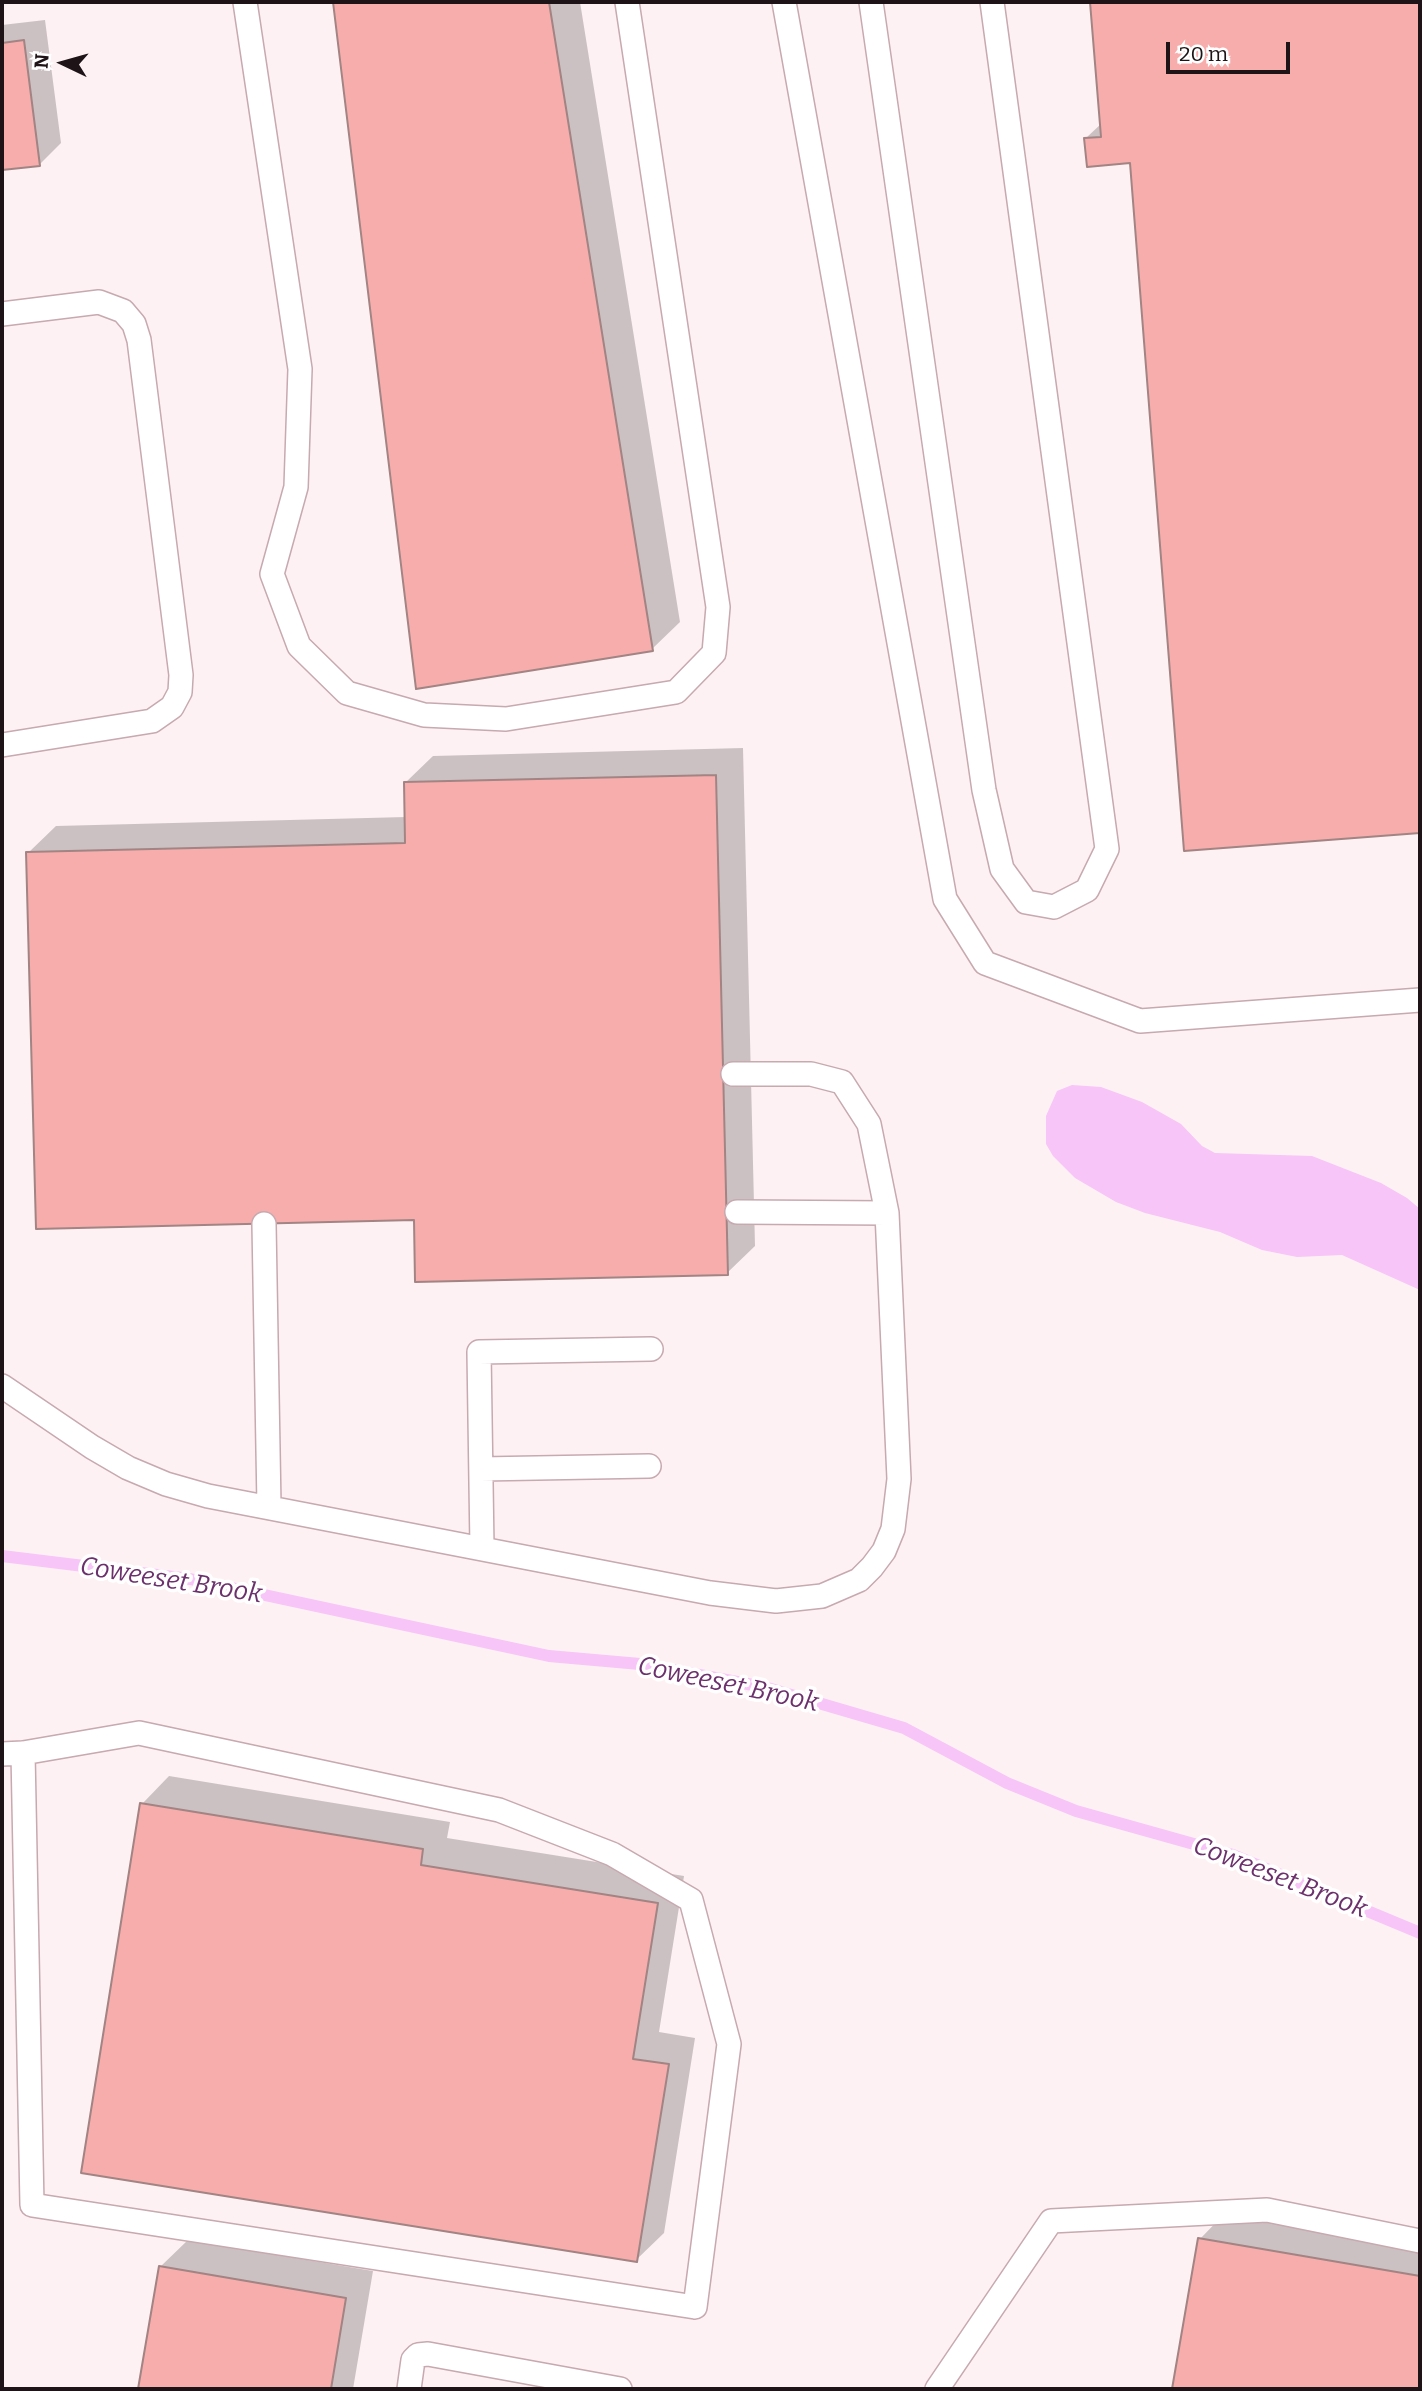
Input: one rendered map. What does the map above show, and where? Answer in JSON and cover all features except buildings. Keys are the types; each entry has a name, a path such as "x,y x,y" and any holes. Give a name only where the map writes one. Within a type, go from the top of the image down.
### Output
{"lane":[{"path":"245,2 300,369 296,487 272,574 299,646 347,693 424,715 506,719 676,692 714,653 718,607 627,2"},
{"path":"784,2 944,899 985,963 1140,1021 1420,1000"},
{"path":"871,2 984,790 1002,869 1026,902 1054,906 1087,890 1107,849 992,2"},
{"path":"2,314 99,302 123,311 134,324 141,354 181,684 172,707 152,721 2,745"},
{"path":"2,1387 92,1447 146,1476 208,1496 757,1600 801,1601 842,1589 859,1580 884,1551 893,1530 899,1479 887,1213 869,1124 842,1082 811,1073 733,1074"},
{"path":"737,1212 887,1213"},
{"path":"264,1224 269,1506"},
{"path":"482,1548 479,1352 651,1349"},
{"path":"481,1469 649,1466"},
{"path":"139,1733 499,1810 612,1854 691,1900 729,2044 695,2307 32,2205 12,1754 139,1733"},
{"path":"937,2389 1051,2221 1267,2210 1420,2241"},
{"path":"409,2389 413,2360 418,2354 428,2354 620,2389"}],"shaded area":[{"path":"1072,1085 1101,1087 1142,1102 1181,1124 1202,1146 1215,1153 1312,1156 1381,1183 1407,1198 1420,1209 1420,1290 1342,1255 1297,1257 1262,1250 1220,1232 1145,1213 1116,1202 1075,1178 1053,1156 1046,1144 1046,1116 1057,1091"}],"waterway":[{"name":"Coweeset Brook","path":"2,1556 190,1579 549,1656 640,1664 764,1687 904,1728 1007,1783 1076,1811 1233,1855 1420,1933"}]}
